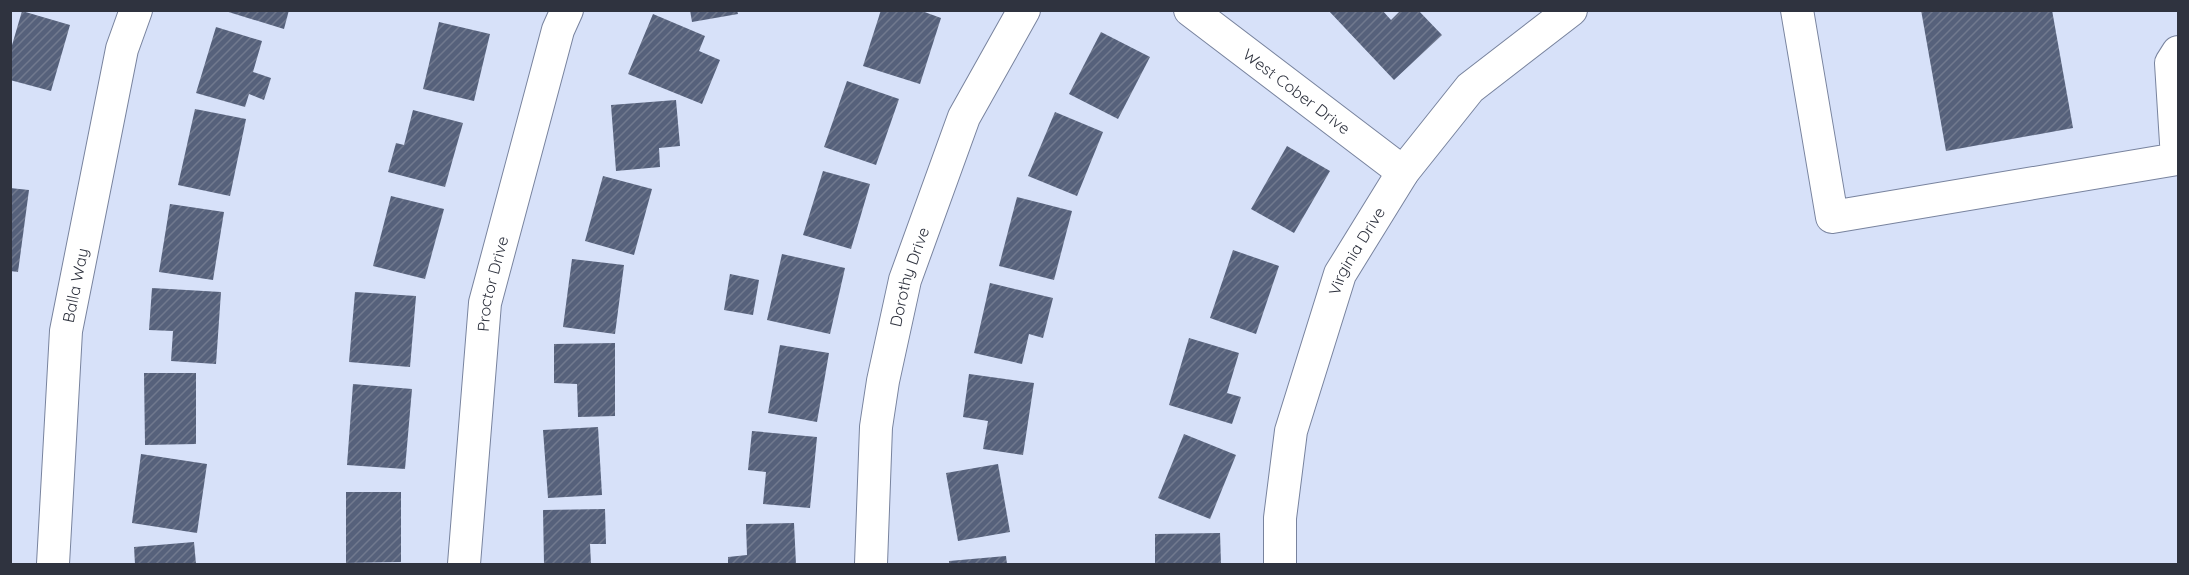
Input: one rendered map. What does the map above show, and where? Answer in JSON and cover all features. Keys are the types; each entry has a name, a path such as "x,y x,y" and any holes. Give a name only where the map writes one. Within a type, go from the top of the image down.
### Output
{"street":[{"name":"Balla Way","path":"53,564 66,331 122,49 136,10"},
{"name":"Proctor Drive","path":"464,564 484,303 558,30 567,10"},
{"name":"Dorothy Drive","path":"871,564 876,426 883,381 905,280 964,117 1024,10"},
{"name":"West Cober Drive","path":"1190,10 1403,172"},
{"path":"1797,10 1832,217 2177,159 2171,63 2178,52"},
{"name":"Virginia Drive","path":"1281,564 1281,507 1291,431 1341,274 1403,172 1470,88 1570,11"}],"building":[{"path":"222,10 289,10 284,29"},
{"path":"690,10 737,10 738,14 692,22"},
{"path":"881,10 919,10 941,18 920,84 863,66"},
{"path":"1328,10 1382,10 1391,20 1401,10 1418,10 1442,35 1394,80"},
{"path":"1921,10 2052,10 2073,128 1946,151"},
{"path":"22,11 70,25 51,91 10,80 10,52"},
{"path":"653,14 705,36 699,51 720,60 702,104 628,74"},
{"path":"439,22 490,34 474,101 423,89"},
{"path":"216,27 262,41 253,72 271,78 264,100 249,94 245,107 196,93"},
{"path":"1101,32 1150,57 1118,119 1069,94"},
{"path":"847,81 899,99 876,165 824,147"},
{"path":"676,100 680,146 659,148 660,167 616,171 611,105"},
{"path":"195,109 246,119 230,196 178,185"},
{"path":"413,110 463,123 445,187 388,172 396,143 404,145"},
{"path":"1055,112 1103,132 1077,196 1028,176"},
{"path":"1287,146 1330,171 1294,233 1251,209"},
{"path":"823,171 870,184 851,249 803,235"},
{"path":"603,176 652,189 634,255 585,241"},
{"path":"10,188 29,190 18,272 10,271"},
{"path":"391,196 444,209 425,279 373,266"},
{"path":"1017,197 1072,211 1054,280 999,266"},
{"path":"170,204 224,212 213,280 159,272"},
{"path":"1233,250 1279,266 1256,334 1210,318"},
{"path":"782,254 845,268 830,334 767,320"},
{"path":"572,259 624,265 615,334 563,327"},
{"path":"730,274 759,280 753,315 724,310"},
{"path":"990,283 1053,298 1043,338 1029,334 1022,364 974,353"},
{"path":"152,288 221,292 216,364 171,361 173,331 149,330"},
{"path":"355,292 416,296 410,367 349,362"},
{"path":"1189,338 1239,353 1227,393 1241,397 1232,424 1169,405"},
{"path":"615,343 615,416 578,417 577,384 554,383 554,344"},
{"path":"780,345 829,353 817,422 768,413"},
{"path":"144,373 196,373 196,444 145,445"},
{"path":"969,374 1034,383 1023,455 983,449 988,421 963,417"},
{"path":"353,384 412,389 405,469 347,465"},
{"path":"598,427 602,495 548,498 543,430"},
{"path":"752,431 817,437 810,508 763,504 766,472 748,470"},
{"path":"1184,434 1236,455 1210,519 1158,498"},
{"path":"141,454 207,464 197,533 132,523"},
{"path":"998,464 1010,532 958,541 946,473"},
{"path":"346,492 401,492 401,562 346,563"},
{"path":"605,509 606,544 590,544 591,564 544,564 543,510"},
{"path":"794,523 796,564 728,564 728,557 747,555 746,524"},
{"path":"1220,533 1221,564 1155,564 1155,534"},
{"path":"194,542 196,564 135,564 134,547"},
{"path":"1006,556 1007,564 949,564 949,561"}]}
